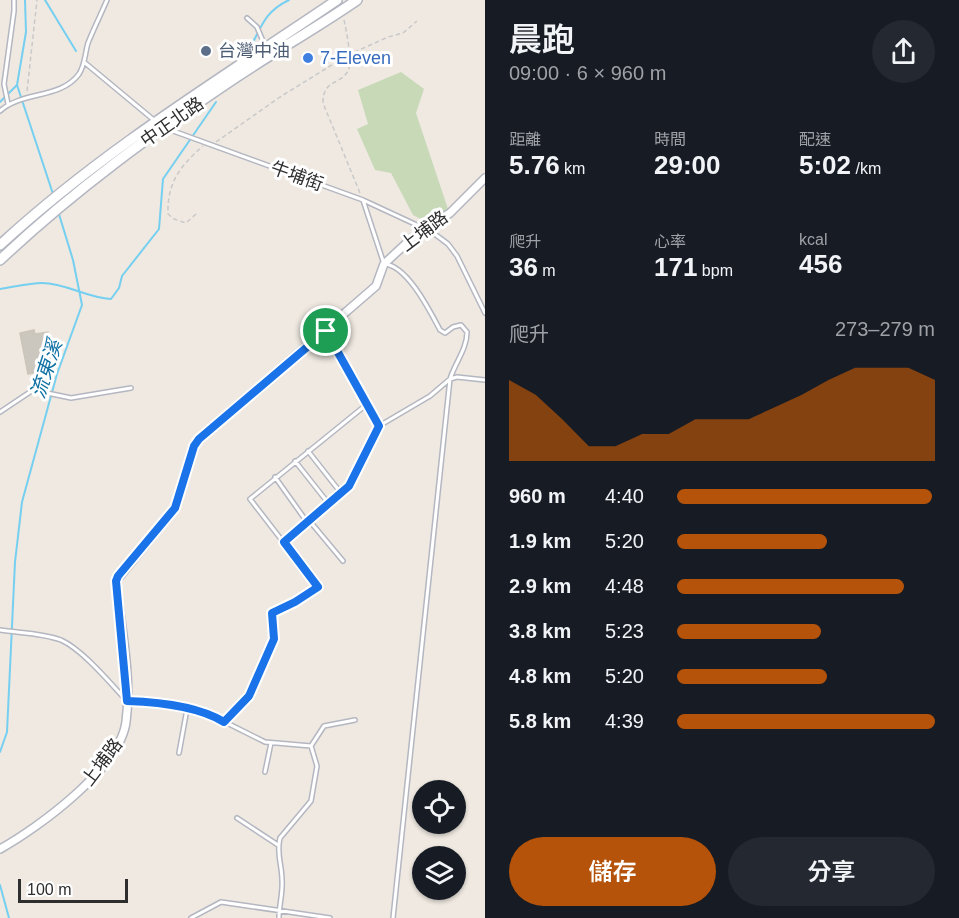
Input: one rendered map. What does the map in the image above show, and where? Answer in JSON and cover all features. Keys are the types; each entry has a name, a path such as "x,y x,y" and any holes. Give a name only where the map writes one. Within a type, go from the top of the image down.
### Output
{"main road":[{"name":"中正北路","path":"0,245 42,207 154,120 340,3 357,0"},
{"name":"中正北路","path":"0,260 69,198 163,128 340,3"}],"street":[{"name":"上埔路","path":"0,849 89,783 123,734 127,701 116,581 175,508 194,446 199,439 376,286 384,264 412,238 450,213 485,178"}],"lane":[{"path":"8,104 4,84 14,0"},
{"path":"0,111 8,104 27,96 55,90 79,74 88,45 107,0"},
{"path":"247,18 257,27 266,48"},
{"name":"牛埔街","path":"84,63 163,128 363,200 427,229 443,240 457,256 485,313"},
{"path":"363,200 384,264 398,267 440,330 445,333 453,327 461,326 467,332 467,341 450,379 393,918"},
{"path":"326,331 379,426"},
{"path":"284,542 349,486 379,426 430,396 450,379 457,377 485,380"},
{"path":"0,412 33,390 71,398 131,388"},
{"path":"224,722 249,696 270,649 274,639 272,613 318,587 250,499 366,405"},
{"path":"308,451 341,493"},
{"path":"295,461 329,504"},
{"path":"275,477 307,522 313,525 343,561"},
{"path":"0,630 61,640 71,646 127,701 158,702 213,715 236,730 271,743 311,746"},
{"path":"179,753 187,709"},
{"path":"279,918 283,883 278,845 280,838 311,801 316,766 311,746 324,726 355,720"},
{"path":"265,772 271,743"},
{"path":"237,818 278,845"},
{"path":"191,918 221,902 330,918"}],"path":[{"path":"27,96 38,0"},
{"path":"340,3 347,32 347,73 330,84 323,96 323,103 363,200"},
{"path":"214,147 216,142 280,97 348,55 388,37 404,33 417,21"},
{"path":"196,214 186,223 182,223 168,214 168,203 175,176 184,163 206,144"}],"green space":[{"path":"401,72 424,89 416,113 448,209 430,224 413,215 391,173 375,170 357,129 368,124 358,90"}],"building":[{"path":"34,330 35,334 48,332 53,359 40,361 42,371 28,374 20,333"}],"waterway":[{"name":"流東溪","path":"25,0 26,32 17,85 54,197"},
{"path":"45,0 76,51"},
{"path":"245,56 267,17 289,0"},
{"path":"0,102 17,85"},
{"path":"0,289 42,283 111,299 119,288 122,276 159,229 163,179 216,102"},
{"name":"流東溪","path":"0,752 7,732 15,562 22,502 57,374 82,305 73,260 58,211"},
{"name":"流東溪","path":"0,885 9,918"}],"place":[{"name":"台灣中油","path":"206,51"},
{"name":"7-Eleven","path":"308,58"}],"route":[{"path":"326,331 379,426 349,486 284,542 318,587 272,613 274,639 249,696 224,722 205,712 158,702 127,701 116,581 118,576 175,508 194,446 199,439 326,331"}]}
